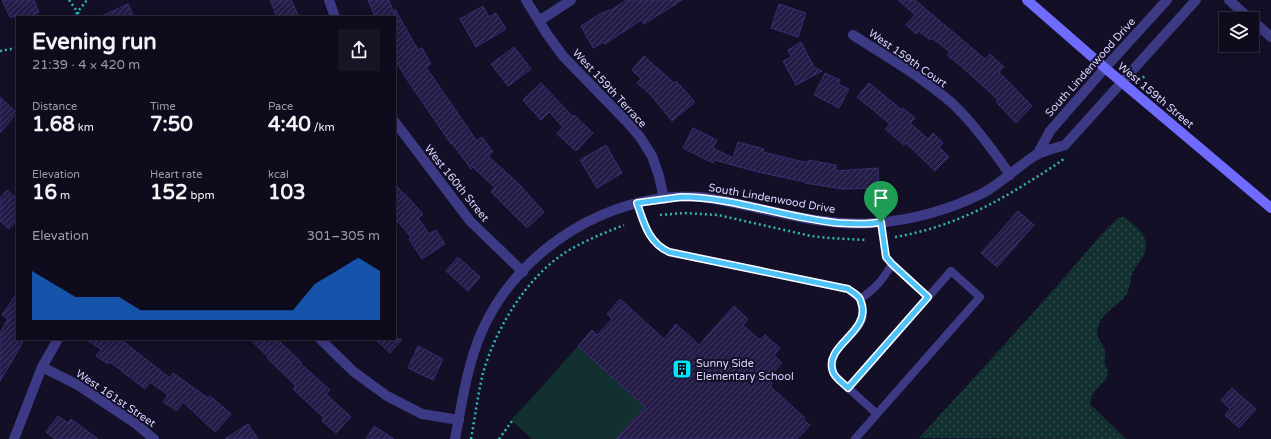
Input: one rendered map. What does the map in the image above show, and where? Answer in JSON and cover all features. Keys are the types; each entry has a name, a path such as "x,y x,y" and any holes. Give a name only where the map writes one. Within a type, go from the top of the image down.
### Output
{"main road":[{"name":"West 159th Street","path":"1027,0 1271,208"}],"street":[{"path":"329,0 335,16"},
{"name":"West 159th Terrace","path":"526,0 547,34 563,56 610,106 628,122 640,138 654,162 664,199"},
{"path":"539,21 571,0"},
{"name":"South Lindenwood Drive","path":"1037,155 1050,132 1105,68 1167,0"},
{"name":"South Lindenwood Drive","path":"455,439 472,359 482,332 492,312 502,295 545,250 578,227 601,215 637,203 664,199 700,197 820,221 853,224 881,222 929,215 951,207 983,193 1037,155 1065,145 1196,0"},
{"path":"1229,0 1242,12"},
{"path":"1259,27 1271,37"},
{"name":"West 159th Court","path":"853,35 922,79 953,105 989,143 1010,175"},
{"name":"West 160th Street","path":"396,123 470,221 523,272"},
{"path":"14,439 42,367 57,340"},
{"path":"321,340 354,372 387,396 422,414 459,420"},
{"name":"West 161st Street","path":"42,367 78,384 135,423 154,439"}],"lane":[{"path":"637,203 653,241 669,252 848,289 860,298 863,312 861,321 835,353 832,360 833,371 835,376 877,414"},
{"path":"881,222 886,257 928,297"},
{"path":"860,298 874,290 881,282 892,264"},
{"path":"848,388 952,271 980,297 855,439"}],"path":[{"path":"69,0 80,16"},
{"path":"73,16 87,0"},
{"path":"0,51 16,48"},
{"path":"660,215 684,213 718,215 811,236 865,240"},
{"path":"471,439 483,375 489,355 504,321 515,304 534,280 565,253 582,243 624,225"},
{"path":"499,439 512,421"}],"green space":[{"path":"1124,217 1142,232 1146,242 1146,248 1133,272 1127,293 1123,299 1107,312 1099,324 1097,332 1105,350 1105,365 1108,373 1105,380 1093,394 1090,404 1126,439 919,438 1033,313 1103,233 1118,218"},
{"path":"578,346 645,407 616,439 532,439 511,420"}],"building":[{"path":"2,0 34,0 39,12 31,16 10,17"},
{"path":"270,0 291,0 299,16 277,16"},
{"path":"368,0 389,0 395,16 375,16"},
{"path":"626,0 682,0 644,24 641,20 605,44 604,42 593,48 581,26 603,12 610,11"},
{"path":"898,0 915,0 985,59 990,54 1004,67 999,72 1032,106 1016,123 996,102 998,100 947,55 950,52 932,38 930,40 919,31 916,34 906,25 915,15"},
{"path":"128,4 134,16 102,16"},
{"path":"779,4 806,13 798,37 771,28"},
{"path":"483,6 489,17 496,13 506,29 476,47 460,19"},
{"path":"395,9 418,50 422,48 431,64 426,67 477,141 482,137 493,152 488,156 518,183 544,212 527,228 491,192 495,188 473,167 471,169 452,143 451,144 396,62"},
{"path":"801,42 814,67 822,71 796,85 783,61 791,57 788,50"},
{"path":"514,47 531,69 508,86 491,64"},
{"path":"644,56 674,83 676,81 695,102 672,121 650,94 637,83 641,79 632,70"},
{"path":"825,73 840,80 838,84 849,89 839,108 814,95"},
{"path":"541,83 573,117 574,115 593,133 576,151 557,134 563,127 549,112 541,120 523,100"},
{"path":"869,83 902,110 903,108 915,118 910,123 928,139 933,133 943,143 939,147 949,157 935,171 906,143 904,145 885,129 890,124 857,97"},
{"path":"0,97 16,112 16,114 0,133"},
{"path":"693,128 717,140 713,148 733,158 738,142 764,149 763,152 808,163 808,160 836,165 836,171 878,168 879,188 843,189 805,183 714,160 713,163 683,148"},
{"path":"606,145 622,173 597,188 580,160"},
{"path":"396,184 403,194 404,193 423,214 418,218 429,234 436,230 445,244 422,259 409,239 411,237 396,220"},
{"path":"7,190 16,198 16,221 9,229 0,221 0,198"},
{"path":"1018,211 1034,225 997,267 981,253"},
{"path":"458,257 480,277 468,291 446,271"},
{"path":"16,294 16,340 23,342 0,381 0,333 8,319 2,315"},
{"name":"Sunny Side Elementary School","path":"620,299 664,339 676,324 699,345 734,306 748,319 743,325 760,340 765,335 780,348 774,355 782,363 772,374 771,387 805,418 803,420 810,425 797,439 616,439 645,407 578,346 592,330 597,335 612,319 607,314"},
{"path":"402,339 390,353 376,340"},
{"path":"87,340 121,340 170,378 173,373 208,398 210,396 231,414 215,432 183,402 177,411 163,402 168,395 150,382 145,389 110,362 108,364 96,356 101,349"},
{"path":"251,340 278,340 302,363 301,364 330,390 326,394 351,417 336,433 322,421 324,418 293,389 296,386 267,358 268,357"},
{"path":"418,346 443,359 433,380 408,368"},
{"path":"1232,388 1256,409 1239,428 1225,415 1230,409 1221,400"},
{"path":"58,416 68,423 71,419 98,439 55,439 46,432"},
{"path":"248,424 258,439 225,439"},
{"path":"374,426 394,439 366,439"}],"place":[{"name":"Sunny Side Elementary School","path":"682,369"}],"route":[{"path":"681,197 700,197 820,221 853,224 881,222 886,257 928,297 848,388 835,376 832,360 835,353 861,321 863,312 860,298 848,289 669,252 653,241 637,203 681,197"}]}
